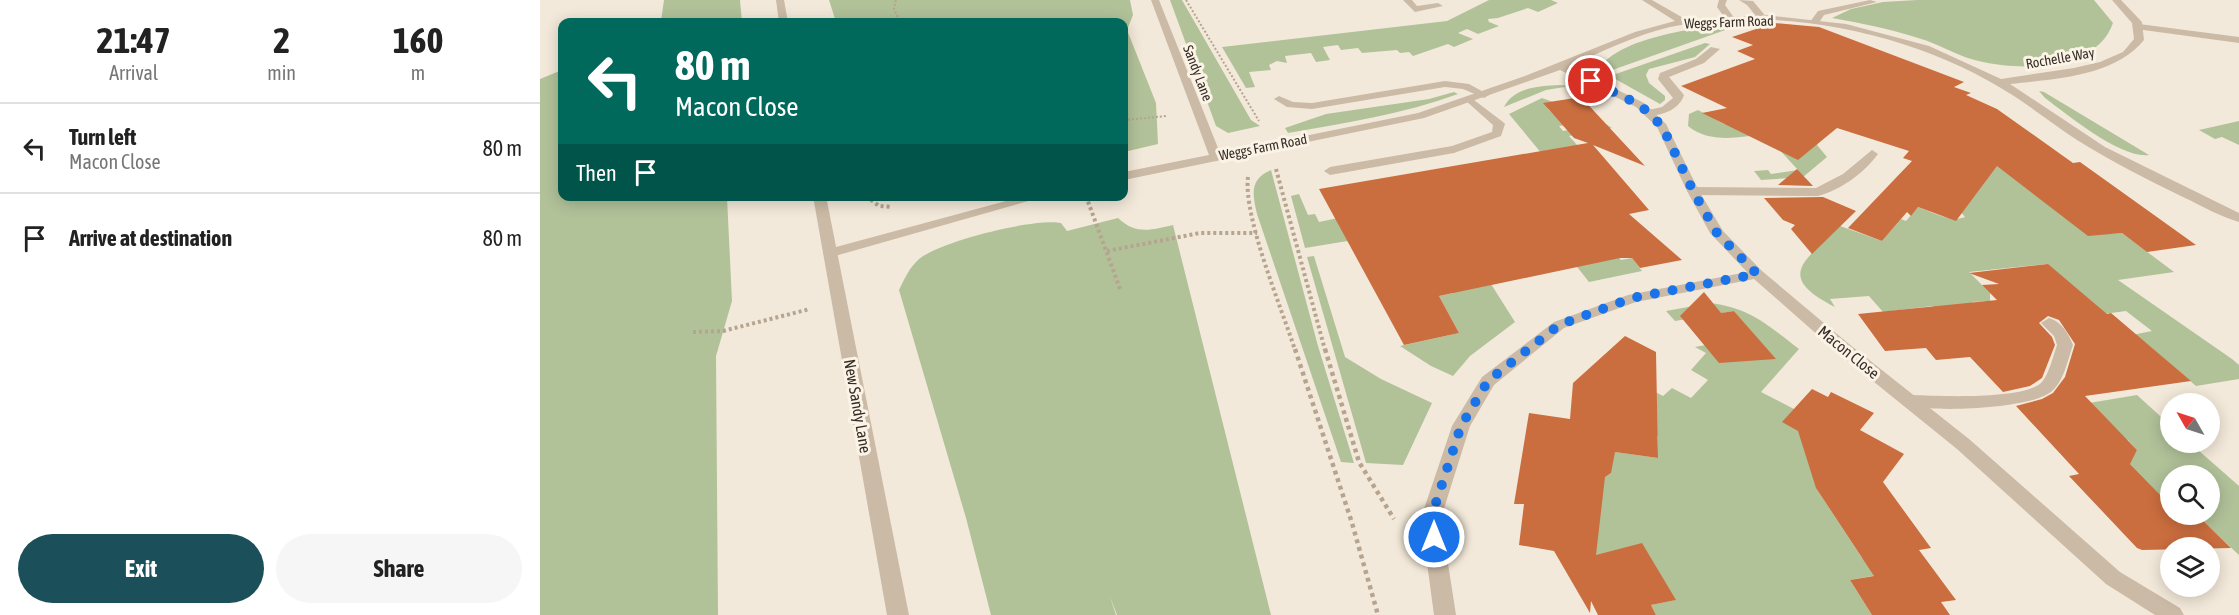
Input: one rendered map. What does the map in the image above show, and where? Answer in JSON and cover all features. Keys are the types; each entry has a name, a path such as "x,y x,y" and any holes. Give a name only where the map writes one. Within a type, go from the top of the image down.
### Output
{"street":[{"path":"780,0 783,18"},
{"name":"Sandy Lane","path":"1155,0 1215,156"},
{"path":"1407,0 1415,9 1438,6"},
{"path":"1646,0 1683,22"},
{"path":"1723,0 1720,5 1730,19"},
{"path":"1743,0 1750,3 1763,20"},
{"path":"2116,0 2139,27 2239,40"},
{"path":"1815,22 1821,13 1873,2"},
{"name":"Weggs Farm Road","path":"1128,175 1420,116 1484,95 1647,30 1683,22 1730,19 1763,20 1815,22 1897,39 1950,59 1999,82 2082,139 2149,175 2237,214"},
{"name":"Rochelle Way","path":"1999,82 2081,70 2109,63 2128,54 2138,44 2141,36 2139,27"},
{"path":"1648,113 1665,110 1678,99 1679,95 1663,80 1664,75 1700,61 1715,49"},
{"name":"Macon Close","path":"1560,66 1640,105 1662,126 1693,191 1717,233 1757,274 1843,348 1913,401 2113,578 2173,615"},
{"path":"1279,99 1291,105 1312,106 1456,83 1484,95"},
{"path":"1330,171 1454,149 1497,134 1499,124 1470,100"},
{"path":"1693,191 1818,192 1831,187 1864,164 1872,154"},
{"name":"New Sandy Lane","path":"820,201 898,615"},
{"path":"830,253 1022,201"},
{"path":"1445,615 1431,518 1461,426 1488,381 1559,325 1632,298 1757,274"},
{"path":"1913,401 1975,402 2036,394 2048,386 2065,345 2061,334 2049,323"}],"path":[{"path":"897,0 894,9 898,18"},
{"path":"1186,0 1258,121 1272,129 1286,159 1275,163 1304,279 1359,462 1394,519"},
{"path":"1128,120 1167,116"},
{"path":"1249,170 1246,192 1257,233 1352,523 1378,615"},
{"path":"1087,201 1094,224 1117,271 1120,289"},
{"path":"1107,251 1198,231 1223,230 1257,233"},
{"path":"693,332 723,331 840,302"}],"green space":[{"path":"664,0 740,0 742,18 661,18"},
{"path":"829,0 1130,0 1133,15 1128,28 1128,18 835,18"},
{"path":"1170,0 1182,0 1251,120 1260,126 1228,133 1216,126"},
{"path":"1489,0 1551,0 1558,3 1538,12 1528,8 1488,19 1489,22 1499,26 1478,34 1467,29 1458,33 1473,39 1454,47 1448,44 1413,56 1409,52 1400,53 1397,50 1362,53 1358,48 1341,50 1338,45 1323,47 1330,60 1316,62 1311,53 1285,56 1287,63 1277,61 1269,65 1271,70 1249,72 1255,87 1246,88 1222,47 1447,21"},
{"path":"2094,0 2113,23 2105,39 2092,50 2076,58 2057,64 2018,66 1975,60 1907,35 1832,18 1851,9 1883,2"},
{"path":"1727,25 1782,26 1798,29 1731,28 1601,74 1599,68 1609,58 1640,42 1677,32"},
{"path":"1128,33 1156,103 1158,144 1128,151"},
{"path":"1705,43 1710,44 1695,57 1649,69 1646,75 1649,83 1665,96 1665,100 1660,104 1610,76"},
{"path":"1827,46 1844,54 1838,57 1858,65 1865,62 1917,82 1913,85 1953,100 1949,101 1963,111 1949,113 1971,129 1940,131 1948,138 1971,136 1969,139 1981,144 1994,142 2009,153 1994,155 2006,165 2028,163 2072,193 2049,196 2064,208 2054,209 2065,218 2099,215 2104,219 2087,220 2105,234 2122,233 2174,272 2118,280 2232,359 2239,365 2239,379 2196,386 2146,343 2132,345 2122,337 2152,331 2126,311 2096,315 2086,307 2096,305 2047,264 1969,272 1990,293 1990,301 1972,302 1976,307 1940,312 1932,306 1883,312 1869,296 1830,299 1835,307 1816,296 1805,286 1801,277 1802,268 1816,249 1840,226 1882,241 1901,219 1906,221 1918,207 1954,219 1965,217 1960,211 1947,207 1952,200 1967,205 1971,200 1936,187 1939,183 1954,188 1961,179 1947,174 1956,163 1925,153 1930,147 1914,142 1919,135 1893,128 1885,137 1868,131 1876,123 1865,117 1855,119 1825,109 1794,133 1819,142 1817,145 1827,157 1803,177 1761,180 1754,171 1768,170 1771,174 1798,170 1765,134 1735,138 1715,137 1697,132 1688,126 1689,114 1698,110 1724,124 1739,120 1739,117 1747,113 1739,110 1749,105 1716,90 1721,88 1742,98 1749,95 1757,99 1762,96 1742,86 1752,81 1763,86 1777,81 1786,85 1794,81 1766,68 1781,66 1792,59 1783,56 1796,51 1814,58 1826,58 1817,51"},
{"path":"558,72 558,201 727,201 732,301 716,356 718,615 540,615 540,79"},
{"path":"1571,86 1546,90 1504,107 1514,95 1528,89"},
{"path":"2039,91 2149,155 2124,150 2110,143 2067,115"},
{"path":"1454,92 1458,94 1374,117 1288,133 1285,128 1326,114 1429,99"},
{"path":"1542,98 1553,102 1548,109 1561,123 1573,124 1559,126 1563,131 1606,124 1612,128 1569,136 1586,155 1611,247 1621,260 1632,258 1642,271 1589,282 1529,206 1453,224 1515,322 1470,356 1453,376 1431,366 1400,346 1459,333 1439,296 1454,293 1421,229 1305,248 1291,196 1299,194 1308,215 1315,214 1319,222 1557,172 1509,114"},
{"path":"2239,121 2239,145 2222,137 2215,139 2199,130"},
{"path":"1271,170 1318,346 1354,463 1341,462 1257,214 1254,188 1259,178"},
{"path":"1118,218 1131,227 1144,230 1173,225 1271,615 1117,615 1110,597 1116,615 991,615 966,518 899,290 919,259 930,252 966,238 1010,227 1048,222 1061,223 1067,231"},
{"path":"1314,256 1345,357 1381,379 1432,403 1403,465 1366,463 1307,257"},
{"path":"1710,303 1748,313 1799,349 1761,392 1794,409 1840,454 1886,478 1818,491 1862,558 1889,573 1850,580 1872,615 1656,615 1651,605 1675,600 1573,561 1601,479 1611,473 1609,451 1658,458 1658,436 1636,432 1640,384 1663,396 1672,388 1691,398 1708,380 1691,370 1706,353 1695,347 1727,341 1764,346 1734,311 1675,321 1666,311"},
{"path":"2137,395 2160,416 2160,453 2201,453 2215,465 2160,465 2160,495 2122,456 2134,455 2137,450 2128,440 2117,437 2083,404"},
{"path":"2220,469 2239,486 2239,555 2207,525 2220,525"}],"building":[{"path":"1774,23 1819,27 1964,82 1954,87 1971,93 1966,95 1997,109 2073,163 2080,162 2196,245 2147,252 2122,233 2088,236 1997,166 1956,221 1918,207 1911,216 1907,212 1882,241 1848,228 1912,161 1903,158 1909,151 1837,128 1798,160 1702,113 1727,108 1681,86 1755,59 1737,51 1753,45 1732,37"},
{"path":"1581,97 1645,166 1593,145 1649,210 1629,214 1682,260 1640,268 1632,258 1620,258 1439,296 1459,333 1404,345 1319,189 1588,143 1574,138 1543,103"},
{"path":"1797,169 1813,186 1778,185"},
{"path":"1823,197 1856,211 1812,254 1791,229 1795,225 1783,220 1764,198"},
{"path":"2048,264 2107,314 2111,313 2191,381 2085,396 2137,450 2130,464 2160,495 2160,525 2207,525 2220,537 2160,537 2160,550 2137,548 2069,476 2079,474 2016,406 2042,399 2053,393 2065,377 2075,344 2059,320 2048,316 2039,323 2052,337 2055,345 2042,378 2030,386 2003,392 1970,357 1936,360 1926,348 1885,351 1858,314 1997,300 1982,285 1999,284 1969,273"},
{"path":"1704,292 1721,313 1734,311 1776,359 1719,363 1680,316"},
{"path":"1625,336 1656,352 1658,458 1615,452 1611,473 1605,477 1596,555 1642,543 1676,600 1651,605 1656,615 1598,615 1591,601 1590,613 1554,551 1519,545 1524,504 1514,504 1529,413 1570,419 1573,383"},
{"path":"1812,389 1828,397 1831,392 1874,413 1860,430 1904,454 1883,482 1931,548 1919,550 1956,600 1941,602 1950,615 1872,615 1850,580 1874,576 1816,488 1798,431 1782,422"},
{"path":"2220,537 2231,548 2220,548"}],"route":[{"path":"1434,537 1431,518 1461,426 1488,381 1559,325 1632,298 1757,274 1717,233 1693,191 1662,126 1640,105 1591,81"}]}
